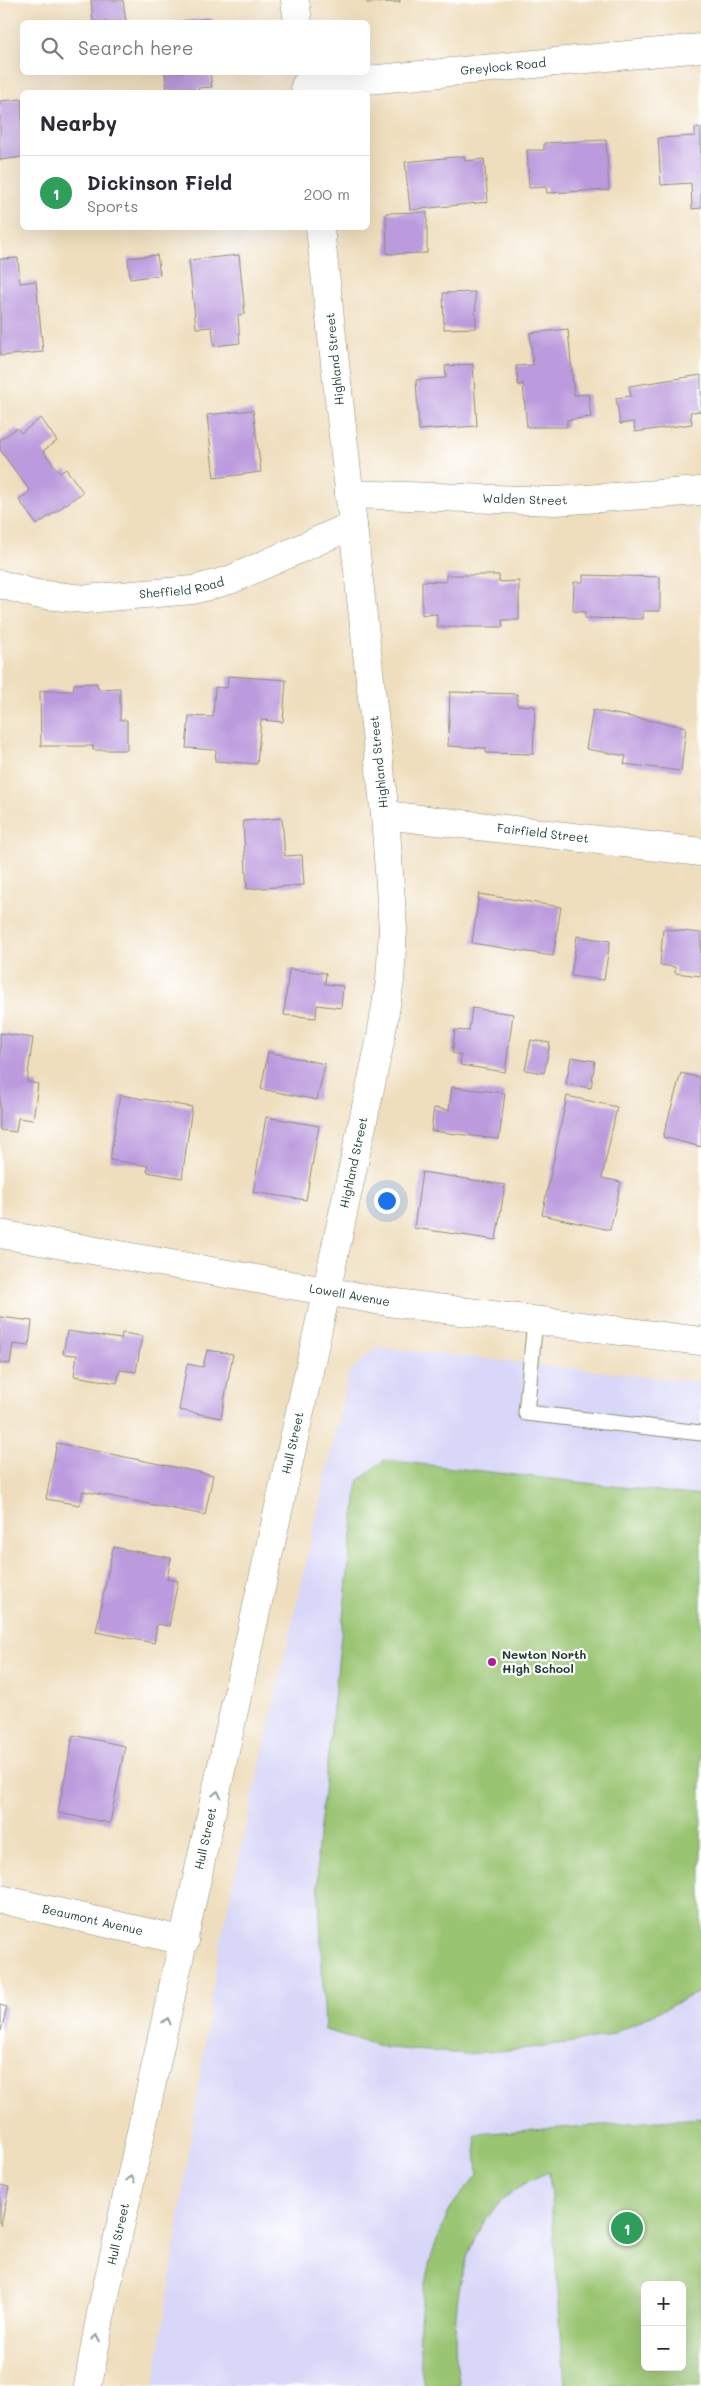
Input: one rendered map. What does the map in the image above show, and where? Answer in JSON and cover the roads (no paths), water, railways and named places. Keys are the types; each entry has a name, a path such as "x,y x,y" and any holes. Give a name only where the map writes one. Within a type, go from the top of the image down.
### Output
{"street":[{"path":"295,0 298,20"},
{"name":"Greylock Road","path":"304,84 701,48"},
{"name":"Highland Street","path":"320,230 385,815 393,929 390,981 380,1042 326,1292"},
{"name":"Walden Street","path":"349,494 556,500 701,491"},
{"name":"Sheffield Road","path":"0,584 36,594 85,599 193,590 230,580 353,525"},
{"name":"Fairfield Street","path":"385,815 701,852"},
{"name":"Lowell Avenue","path":"0,1234 326,1292 535,1321 701,1340"},
{"name":"Hull Street","path":"88,2386 100,2318 185,1941 326,1292"},
{"name":"Beaumont Avenue","path":"0,1899 185,1941"}],"lane":[{"path":"535,1321 526,1413 701,1433"}],"place":[{"name":"Newton North High School","path":"492,1662"},
{"name":"Dickinson Field","path":"627,2228"}]}
